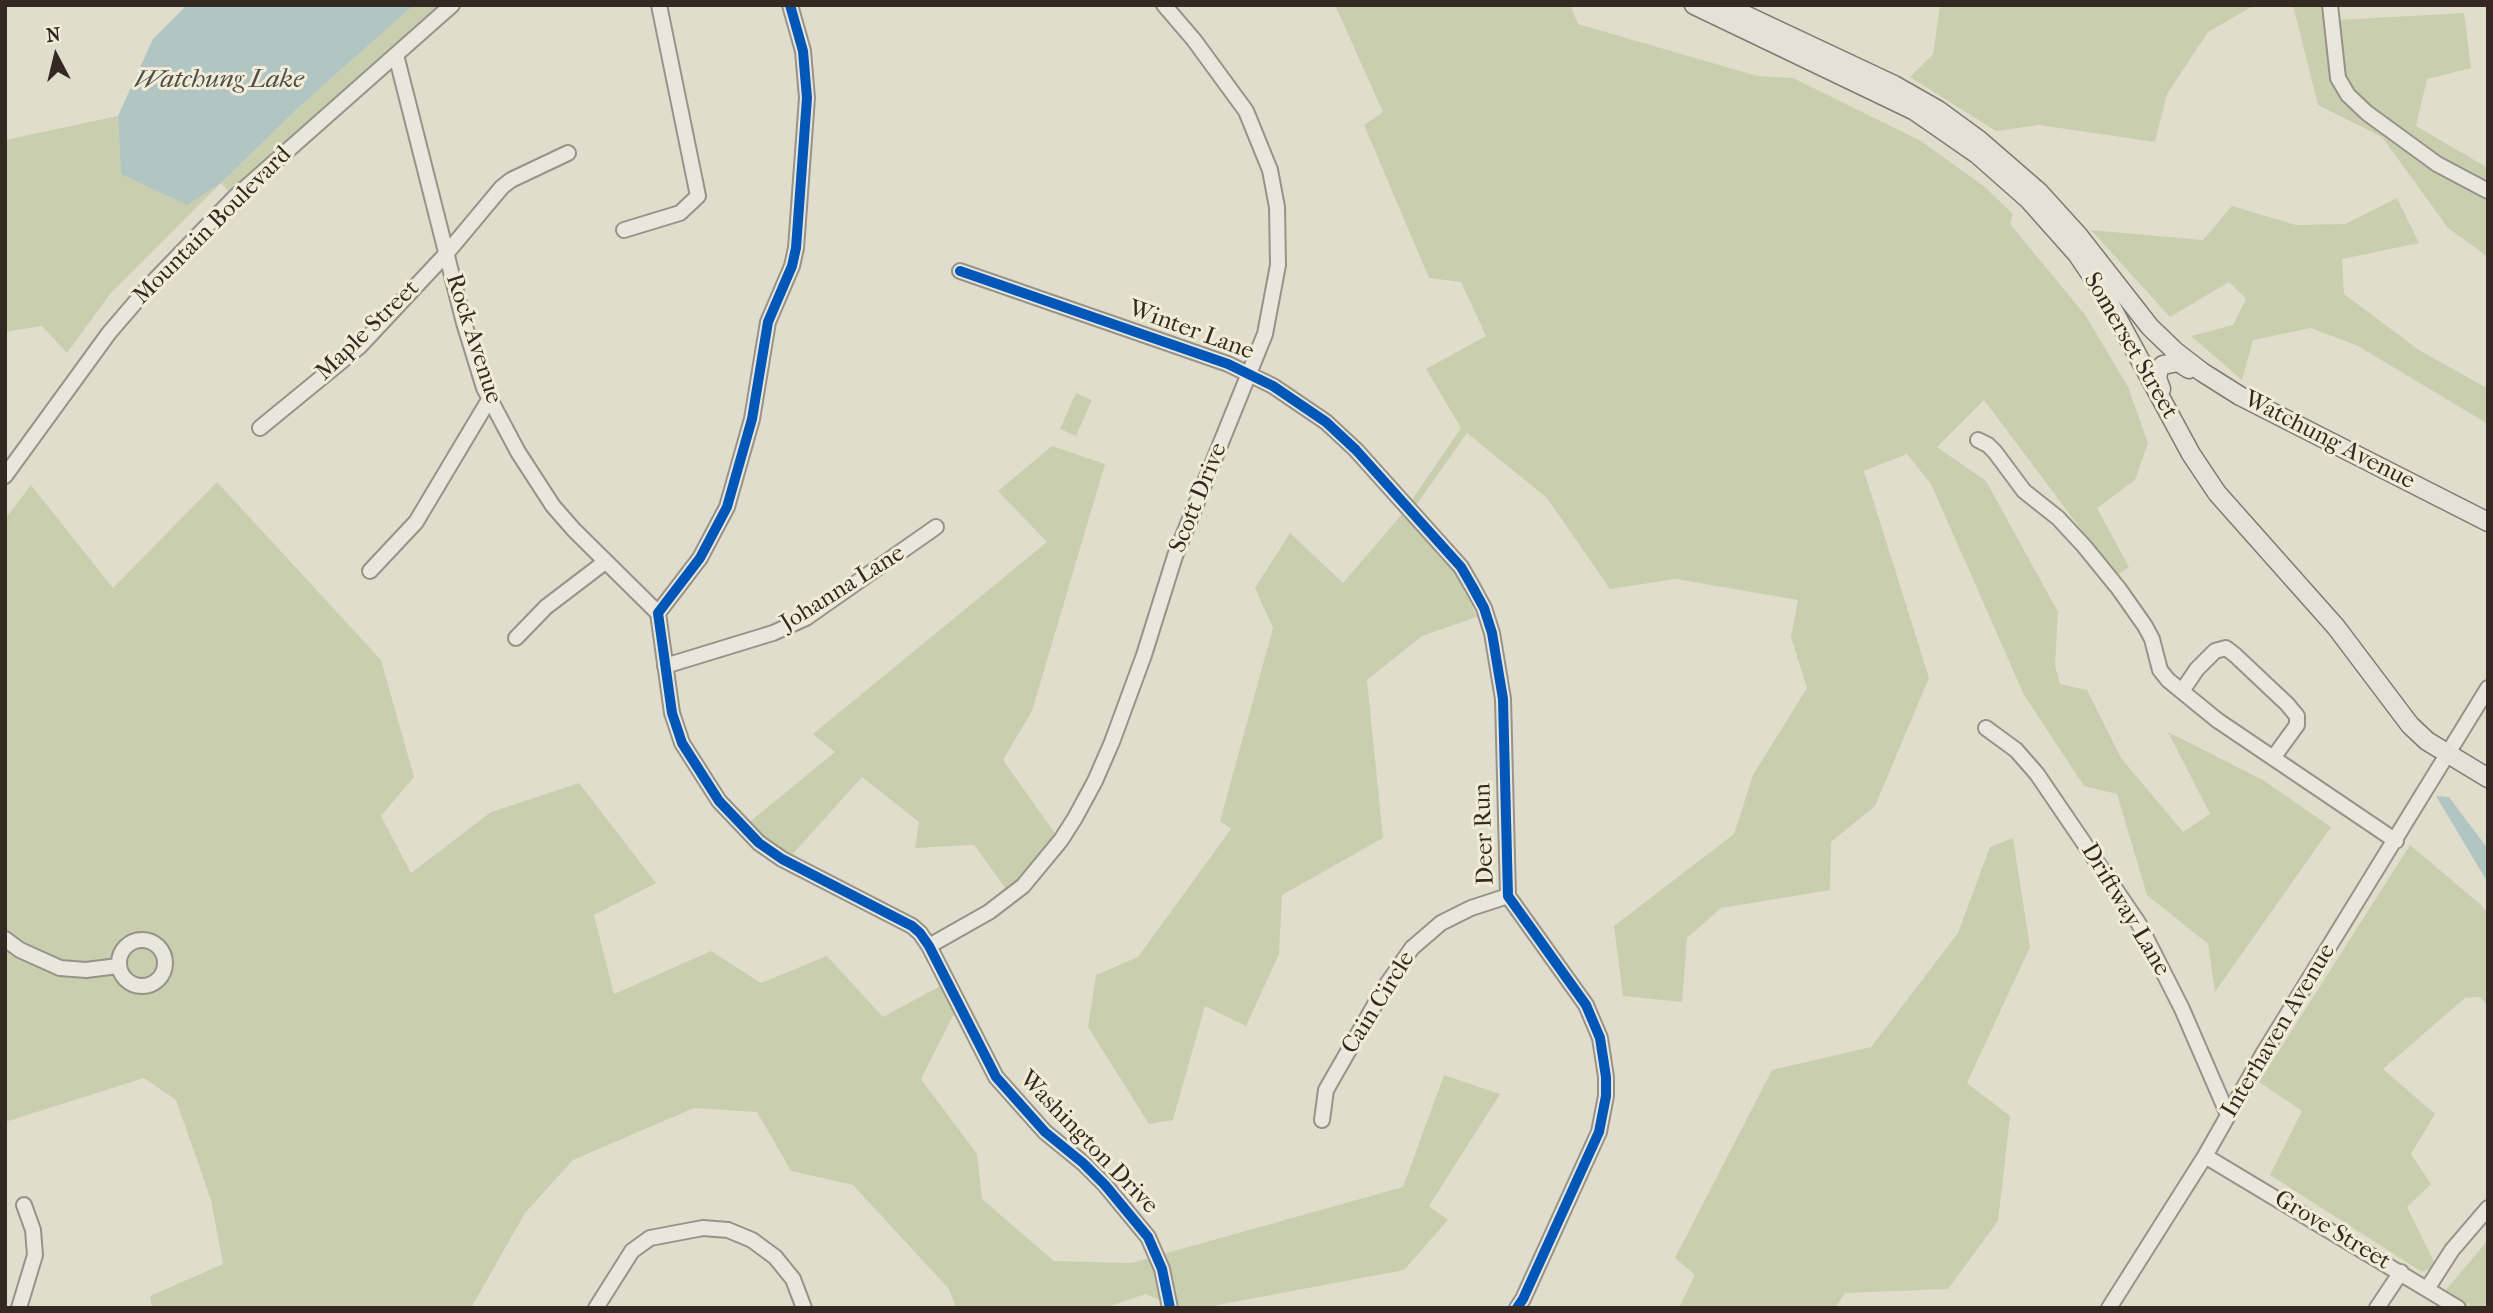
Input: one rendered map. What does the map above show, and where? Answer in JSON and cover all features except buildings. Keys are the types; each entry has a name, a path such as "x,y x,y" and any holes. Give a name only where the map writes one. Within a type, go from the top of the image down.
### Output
{"main road":[{"name":"Somerset Street","path":"1694,5 1894,99 1937,125 1991,165 2047,219 2091,274 2191,454 2217,493 2336,626 2410,725 2427,741 2488,778"},
{"name":"Somerset Street","path":"1724,5 1894,85 1938,110 1979,140 2046,199 2078,235 2137,312 2176,352"},
{"name":"Watchung Avenue","path":"2176,352 2240,396 2488,522"},
{"path":"2174,422 2157,378 2159,369 2167,363 2178,362 2240,396"}],"street":[{"name":"Mountain Boulevard","path":"7,470 109,333 151,284 234,198 452,5"},
{"path":"624,230 680,213 698,196 659,5"},
{"path":"658,613 700,558 727,507 752,419 768,322 796,248 807,97 803,51 790,5"},
{"name":"Scott Drive","path":"929,946 989,912 1023,886 1061,840 1075,818 1112,742 1144,655 1175,556 1265,334 1278,265 1277,207 1270,170 1246,111 1194,40 1164,5"},
{"path":"2330,5 2338,78 2348,95 2367,113 2437,164 2488,191"},
{"name":"Rock Avenue","path":"396,55 464,323 484,388 518,452 553,506 605,562 658,613"},
{"name":"Maple Street","path":"260,428 360,346 446,254 502,187 511,180 568,153"},
{"name":"Winter Lane","path":"960,271 1249,373 1326,422 1380,477"},
{"path":"370,571 416,522 490,398"},
{"path":"1979,440 1988,445 2024,491 2058,518 2084,546 2145,626 2152,639 2160,670 2168,680 2217,720 2396,841"},
{"name":"Deer Run","path":"1380,477 1461,567 1484,608 1492,633 1503,699 1508,896 1586,1005 1600,1038 1606,1096 1595,1141 1517,1308"},
{"name":"Johanna Lane","path":"665,666 773,633 806,618 936,527"},
{"path":"516,638 546,607 605,562"},
{"name":"Washington Drive","path":"658,613 672,713 682,743 719,801 740,827 782,859 912,926 929,946 996,1077 1045,1132 1083,1163 1138,1222 1162,1269 1170,1308"},
{"path":"2182,691 2197,669 2215,650 2226,649 2235,655 2297,716 2297,725 2273,758"},
{"name":"Interhaven Avenue","path":"2109,1308 2205,1156 2263,1054 2488,688"},
{"name":"Driftway Lane","path":"1986,728 2016,750 2037,774 2139,924 2182,1009 2228,1115"},
{"name":"Cain Circle","path":"1322,1120 1326,1090 1385,987 1412,948 1441,923 1471,908 1508,896"},
{"path":"5,940 20,950 60,968 86,970 118,966"},
{"name":"Grove Street","path":"2205,1156 2458,1308"},
{"path":"19,1308 35,1255 33,1230 24,1205"},
{"path":"2427,1289 2452,1250 2488,1208"},
{"path":"596,1308 632,1251 650,1238 703,1228 728,1230 752,1240 775,1257 793,1279 804,1308"},
{"path":"2377,1308 2401,1272"}],"green space":[{"path":"414,5 452,5 234,198 221,183 298,108"},
{"path":"1335,5 1570,5 1578,24 1757,76 1793,78 1921,141 1985,187 2013,214 2010,224 2086,316 2128,387 2148,443 2135,480 2097,508 2129,567 2116,576 1984,400 1937,447 1986,481 2058,612 2055,666 2060,684 2087,690 2121,758 2183,832 2210,814 2168,732 2263,780 2331,827 2215,992 2208,944 2147,895 2117,794 2084,786 2024,695 1931,484 1907,454 1864,471 1929,678 1875,806 1831,842 1830,890 1721,908 1687,938 1682,1002 1623,996 1614,926 1734,834 1753,775 1807,688 1791,637 1798,600 1676,579 1610,589 1547,498 1467,433 1407,518 1458,576 1477,617 1422,636 1367,680 1383,838 1282,895 1279,954 1246,1026 1205,1006 1173,1120 1149,1124 1088,1027 1096,975 1138,957 1231,829 1220,821 1273,628 1255,588 1290,533 1343,583 1403,513 1461,428 1426,369 1486,336 1461,282 1429,278 1364,125 1383,112"},
{"path":"1940,5 2255,5 2208,32 2167,94 2155,142 2039,125 1996,131 1910,77 1933,54"},
{"path":"2293,5 2329,5 2336,20 2464,13 2471,68 2427,79 2416,126 2488,168 2488,257 2448,228 2382,137 2318,105"},
{"path":"118,116 121,174 221,183 110,294 67,353 42,326 5,332 5,140"},
{"path":"2397,198 2419,243 2342,259 2344,294 2419,350 2485,387 2488,383 2488,424 2358,346 2311,328 2253,340 2242,380 2191,336 2233,325 2246,299 2229,282 2170,317 2091,230 2203,240 2232,206 2296,225 2345,224"},
{"path":"1076,393 1092,400 1076,436 1060,429"},
{"path":"1052,446 1105,464 1032,711 1003,760 1064,846 1015,901 974,845 915,848 919,822 862,777 781,867 741,829 835,752 813,734 1047,542 998,491"},
{"path":"217,482 381,660 414,777 381,816 411,873 491,812 579,783 656,883 594,915 614,994 711,951 761,983 827,956 883,1017 942,985 955,1012 921,1079 977,1154 982,1199 1054,1261 1131,1263 1403,1187 1444,1075 1500,1094 1429,1206 1448,1220 1404,1270 1202,1308 1179,1308 1145,1294 1105,1308 956,1308 949,1289 853,1185 791,1171 757,1112 694,1108 573,1160 525,1213 471,1308 152,1308 150,1296 223,1264 211,1200 176,1100 144,1078 5,1122 5,519 31,485 113,588"},
{"path":"2013,838 2030,947 1967,1083 2010,1116 1998,1221 1948,1289 1845,1293 1835,1308 1679,1308 1695,1275 1675,1258 1772,1070 1871,1047 1958,933 1990,847"},
{"path":"2410,845 2481,905 2488,914 2488,1006 2480,997 2465,998 2383,1069 2435,1114 2411,1154 2431,1184 2407,1207 2436,1266 2422,1272 2270,1175 2302,1111 2259,1082"},
{"path":"2488,1240 2488,1308 2474,1308 2446,1290"}],"water":[{"name":"Watchung Lake","path":"187,5 414,5 298,108 221,183 187,205 121,174 118,116 153,39"},
{"path":"2436,796 2449,797 2488,849 2488,883"}],"cycle path":[{"path":"790,5 803,51 807,98 796,248 792,266 768,322 752,419 727,507 700,558 658,613 672,713 682,743 719,801 759,843 782,859 912,926 920,933 996,1077 1045,1132 1105,1185 1148,1237 1162,1269 1170,1308"},
{"path":"960,271 1228,364 1273,386 1326,422 1356,450 1461,567 1484,608 1492,633 1503,699 1508,896 1586,1005 1600,1038 1606,1077 1606,1096 1599,1132 1517,1308"}]}
